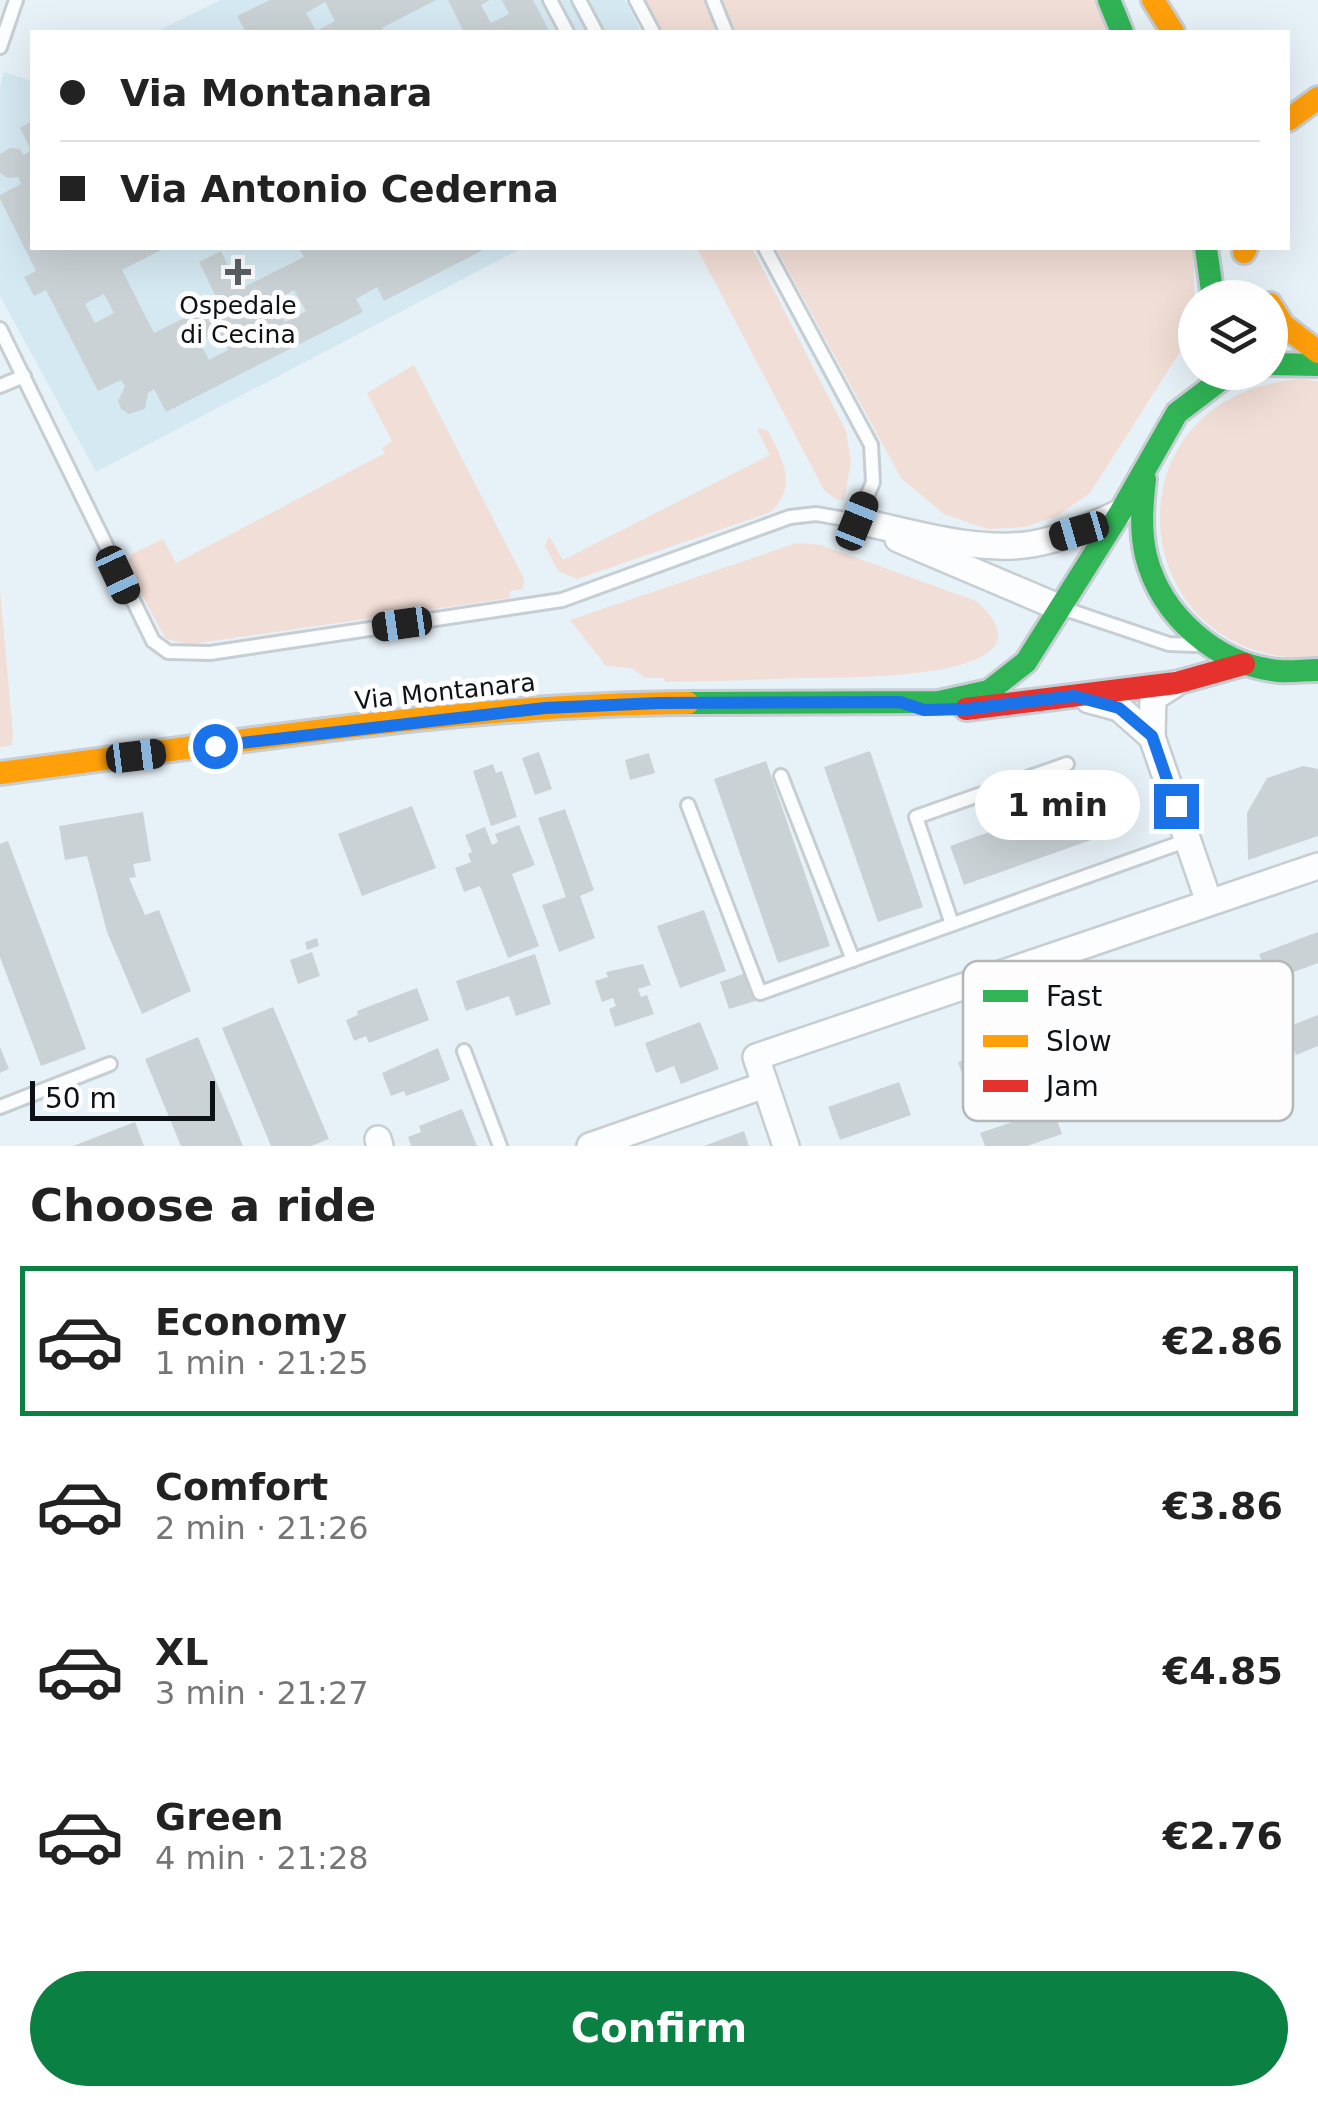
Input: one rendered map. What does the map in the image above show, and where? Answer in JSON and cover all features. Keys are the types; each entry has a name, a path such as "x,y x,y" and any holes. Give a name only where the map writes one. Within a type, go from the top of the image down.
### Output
{"main road":[{"path":"1109,0 1121,30"},
{"path":"1144,0 1157,30"},
{"path":"1153,0 1172,30"},
{"path":"1290,119 1318,98"},
{"path":"1206,250 1210,280"},
{"path":"1255,272 1284,325 1318,352"},
{"path":"1288,364 1318,365"},
{"path":"900,702 939,702 989,692 1026,662 1120,513 1188,390"},
{"path":"1178,413 1208,390"},
{"path":"1150,457 1139,508 1145,562 1169,609 1207,646 1244,664 1290,672 1318,670"},
{"path":"900,702 924,710 968,709 1176,683 1244,664"},
{"name":"Via Montanara","path":"0,774 545,708 658,703 900,702"}],"street":[{"path":"857,521 984,546 1032,544 1079,531 1120,513"},
{"path":"857,521 1058,607"},
{"path":"1176,683 1154,698 1152,736 1209,902"},
{"path":"1074,696 1119,708 1152,736"},
{"path":"1037,961 1318,866"},
{"path":"786,1146 756,1057 963,986"},
{"path":"590,1146 765,1085"}],"lane":[{"path":"0,48 16,0"},
{"path":"550,0 567,30"},
{"path":"579,0 595,30"},
{"path":"636,0 651,30"},
{"path":"713,0 725,30"},
{"path":"0,328 153,641 168,652 210,653 562,600 790,517 816,514 857,521 873,482 871,444 766,250"},
{"path":"0,386 24,376"},
{"path":"1058,607 1169,644 1207,646"},
{"path":"952,924 916,817 1067,764"},
{"path":"781,776 853,960"},
{"path":"688,805 760,994 1188,840"},
{"path":"464,1051 500,1146"},
{"path":"0,1106 110,1064"}],"shaded area":[{"path":"221,0 625,0 640,30 159,30"},
{"path":"646,0 708,0 721,30 662,30"},
{"path":"722,0 1101,0 1112,30 735,30"},
{"name":"Ospedale di Cecina","path":"4,72 30,80 30,250 518,250 96,472 0,296 0,87"},
{"path":"698,250 753,250 846,431 851,461 844,500 837,500 824,490"},
{"path":"777,250 1193,250 1194,280 1178,280 1178,355 1090,493 1057,516 1025,527 988,529 944,514 901,478"},
{"path":"414,365 524,579 523,589 510,591 510,598 191,644 166,639 126,566 132,554 163,539 176,563 385,453 382,448 392,441 367,393"},
{"path":"1318,381 1318,658 1253,649 1204,621 1173,578 1160,528 1166,477 1191,430 1236,396 1259,390 1288,390 1288,382"},
{"path":"757,429 768,431 785,472 784,492 771,512 577,579 558,571 545,546 549,536 563,560 770,455"},
{"path":"797,543 821,545 976,601 997,628 993,647 972,661 897,675 665,682 664,678 645,678 632,668 606,666 570,620"},
{"path":"0,590 13,734 12,745 0,747"}],"building":[{"path":"270,0 436,0 383,30 318,30 335,21 325,2 306,13 315,30 245,30 237,16"},
{"path":"448,0 490,0 481,5 491,23 509,14 502,0 533,0 549,30 463,30"},
{"path":"30,122 30,148 20,128"},
{"path":"10,148 19,149 24,155 30,151 30,250 161,250 122,270 154,333 218,301 199,262 221,251 240,289 304,257 300,250 483,250 384,301 377,287 356,299 363,312 166,412 154,389 148,393 145,409 129,414 118,401 125,386 121,380 98,391 46,290 34,296 24,277 36,271 0,199 0,195 21,184 18,177 8,178 0,173 0,154","holes":["294,290 306,311 285,322 273,302","104,294 114,313 95,323 85,304","219,331 228,350 209,360 199,341"]},
{"path":"870,751 923,907 878,922 824,767"},
{"path":"539,752 552,789 535,795 522,758"},
{"path":"649,753 655,773 630,780 625,760"},
{"path":"766,761 830,946 778,963 714,779"},
{"path":"493,764 496,773 502,771 517,817 491,826 473,771"},
{"path":"1303,766 1318,769 1318,836 1248,860 1247,813 1267,778"},
{"path":"1114,788 1128,827 964,885 950,846"},
{"path":"412,806 436,868 362,896 338,834"},
{"path":"565,809 594,890 580,896 595,938 559,952 542,905 566,897 538,818"},
{"path":"143,812 151,861 133,864 136,877 129,878 145,915 159,910 191,991 142,1014 107,932 87,856 65,860 59,826"},
{"path":"519,825 535,865 512,874 539,946 508,958 480,886 464,892 455,868 471,862 468,854 472,852 465,835 485,827 492,845 498,842 495,834"},
{"path":"8,841 86,1049 41,1066 0,957 0,844"},
{"path":"704,910 726,971 680,988 657,926"},
{"path":"1318,932 1318,963 1293,972 1293,961 1262,961 1259,954"},
{"path":"317,938 319,946 307,950 305,942"},
{"path":"312,952 320,976 298,984 290,960"},
{"path":"535,954 551,1004 516,1016 509,996 466,1011 456,981"},
{"path":"643,964 651,985 638,989 641,997 647,995 654,1014 615,1027 609,1009 616,1006 613,998 602,1002 595,981 608,977 606,972"},
{"path":"746,973 755,1001 729,1009 720,982"},
{"path":"417,988 429,1020 369,1043 366,1036 354,1041 346,1020 358,1015 357,1011"},
{"path":"273,1007 329,1139 311,1146 271,1146 222,1028"},
{"path":"1318,1015 1318,1046 1296,1055 1293,1025"},
{"path":"700,1022 719,1069 681,1084 674,1066 656,1073 645,1043"},
{"path":"198,1037 243,1146 181,1146 145,1059"},
{"path":"0,1047 9,1069 0,1073"},
{"path":"438,1048 450,1080 406,1096 404,1091 391,1096 382,1073"},
{"path":"899,1082 911,1115 840,1140 828,1107"},
{"path":"462,1109 477,1146 411,1146 408,1137 421,1132 419,1126"},
{"path":"1015,1121 1058,1121 1062,1134 1027,1146 985,1146 980,1133"},
{"path":"135,1122 144,1146 73,1146"},
{"path":"744,1131 749,1146 704,1146"}],"traffic: fast":[{"path":"1109,0 1121,30"},
{"path":"1206,250 1210,280"},
{"path":"1288,364 1318,365"},
{"path":"688,703 939,702 989,691 1026,662 1120,513 1177,413 1207,390"},
{"path":"1145,479 1142,518 1146,556 1153,578 1178,617 1195,634 1234,659 1279,671 1318,670"}],"traffic: slow":[{"path":"1153,0 1172,30"},
{"path":"1290,119 1318,98"},
{"path":"1288,329 1318,352"},
{"path":"0,773 429,718 688,703"}],"traffic: jam":[{"path":"966,709 1176,683 1244,664"}],"place":[{"name":"Ospedale di Cecina","path":"238,272"}],"route":[{"path":"215,746 545,708 658,703 900,702 924,710 968,709 1074,696 1119,708 1152,736 1176,806"}]}
